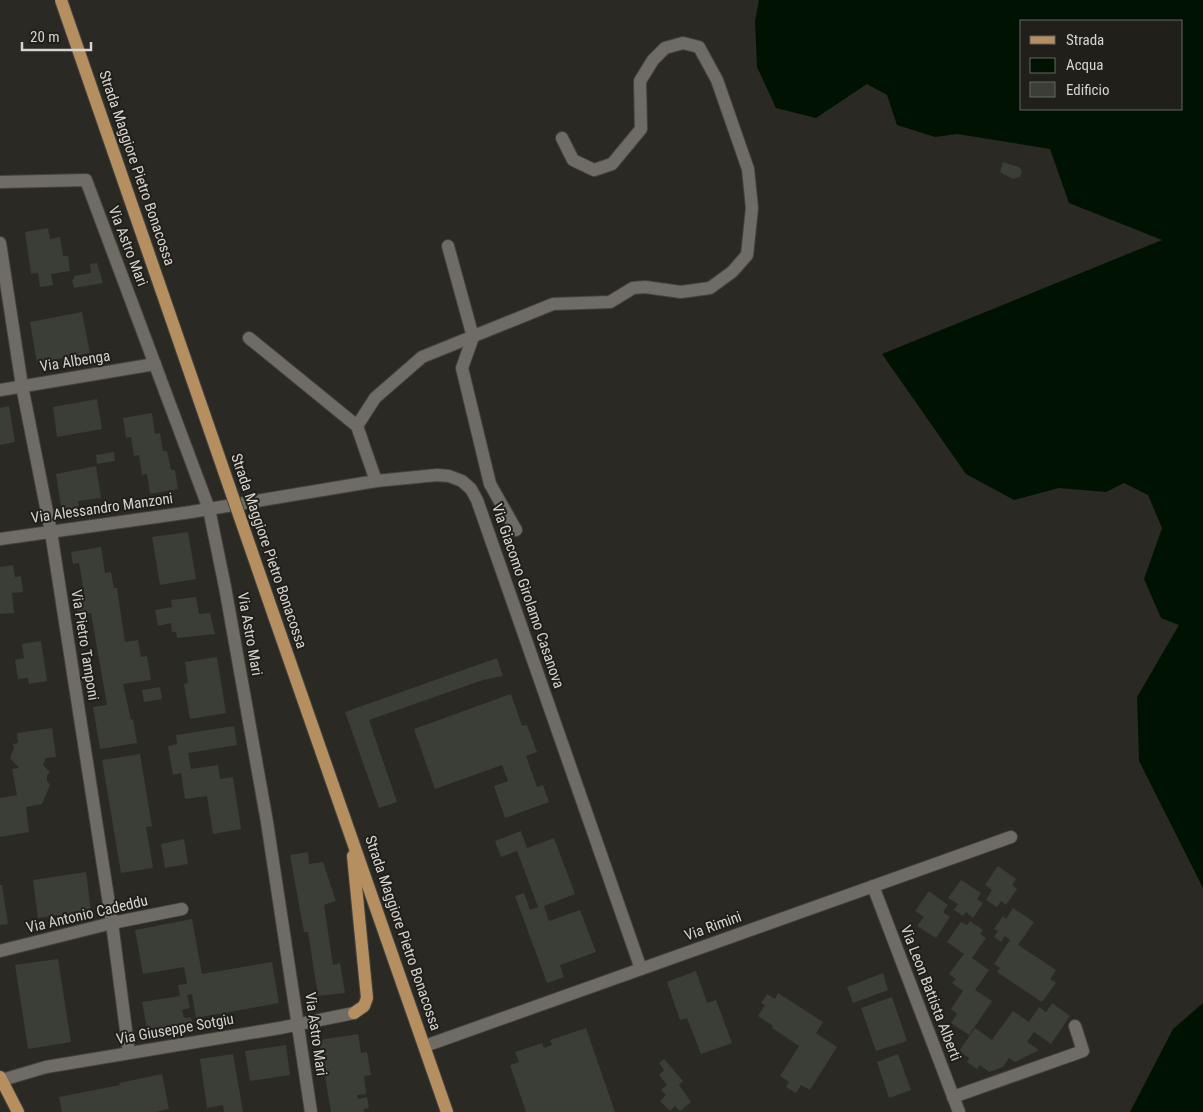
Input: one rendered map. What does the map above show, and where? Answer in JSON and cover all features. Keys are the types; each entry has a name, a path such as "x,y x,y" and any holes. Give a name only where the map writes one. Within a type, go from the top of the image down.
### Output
{"main road":[{"name":"Strada Maggiore Pietro Bonacossa","path":"61,0 447,1112"},
{"path":"351,836 367,998 364,1006 354,1013"},
{"path":"1,1079 18,1112"}],"street":[{"path":"357,426 375,398 422,357 553,304 610,302 632,288 645,287 680,292 710,288 732,272 748,255 752,208 748,169 718,80 699,47 683,43 665,48 652,60 640,81 641,129 612,164 594,170 573,160 562,138"},
{"name":"Via Astro Mari","path":"0,182 86,180 209,509 225,587 267,822 311,1112"},
{"name":"Via Pietro Tamponi","path":"0,243 22,386 51,532 112,923 129,1054"},
{"path":"448,246 473,337 462,368 490,484 516,530"},
{"path":"249,338 357,426 376,481"},
{"name":"Via Albenga","path":"0,390 154,364"},
{"name":"Via Giacomo Girolamo Casanova","path":"209,509 376,481 443,475 462,481 474,494 641,969"},
{"name":"Via Alessandro Manzoni","path":"0,539 209,509"},
{"name":"Via Rimini","path":"425,1046 1011,837"},
{"name":"Via Leon Battista Alberti","path":"873,886 959,1112"},
{"name":"Via Antonio Cadeddu","path":"0,951 112,923 182,909"},
{"name":"Via Giuseppe Sotgiu","path":"1,1079 46,1067 129,1054 354,1013"},
{"path":"953,1097 1083,1051 1075,1026"}],"water":[{"path":"759,0 1203,0 1203,888 1139,761 1137,697 1179,625 1161,618 1144,579 1162,528 1148,495 1124,483 1106,492 1059,488 1014,500 966,474 882,354 1162,240 1069,203 1050,149 957,134 935,137 897,125 887,95 867,84 816,118 776,108 757,67 755,21"},
{"path":"1203,1003 1203,1112 1130,1112 1173,1029"}],"building":[{"path":"1003,162 1019,167 1022,171 1020,177 1013,179 1000,172"},
{"path":"48,228 50,239 60,237 63,256 68,256 70,271 51,274 53,285 40,287 38,273 31,274 25,232"},
{"path":"97,263 103,283 74,288 72,280 74,276 91,273 90,264"},
{"path":"82,312 90,353 37,363 30,322"},
{"path":"97,399 102,429 57,437 53,407"},
{"path":"9,406 15,442 0,445 0,408"},
{"path":"152,413 155,434 160,433 163,451 167,451 171,470 175,470 178,489 150,494 147,474 142,475 139,455 134,456 131,437 126,438 123,418"},
{"path":"114,452 115,461 97,464 96,455"},
{"path":"96,466 101,498 78,501 79,510 62,513 56,474"},
{"path":"188,532 196,579 160,585 152,537"},
{"path":"101,547 105,573 111,572 114,588 117,588 125,642 138,640 141,657 147,656 151,680 123,684 131,720 133,719 137,743 100,749 93,707 107,705 91,613 78,615 76,600 85,598 79,563 73,564 71,552"},
{"path":"13,565 15,577 21,576 23,592 12,593 14,613 0,614 0,567"},
{"path":"196,597 199,614 210,613 215,634 177,638 176,632 172,632 171,623 158,626 155,610 172,607 171,600"},
{"path":"41,641 47,681 29,684 28,678 18,679 15,660 24,658 22,644"},
{"path":"217,657 226,713 190,719 184,684 188,683 185,662"},
{"path":"497,658 503,676 483,680 369,720 397,802 379,808 345,712"},
{"path":"160,687 162,699 144,702 142,690"},
{"path":"511,694 522,726 527,725 537,752 526,756 537,787 543,785 549,802 505,818 494,786 508,781 502,765 435,789 414,729"},
{"path":"234,726 237,745 188,753 191,769 218,765 220,779 233,777 241,829 213,834 207,796 185,799 181,773 173,775 168,746 177,744 176,735"},
{"path":"52,728 56,757 46,758 43,765 50,772 47,776 47,781 50,785 42,804 26,807 29,832 0,837 0,798 17,795 12,769 19,768 10,758 14,748 13,744 18,743 17,733"},
{"path":"140,754 152,826 146,827 153,868 121,873 102,760"},
{"path":"521,831 527,848 554,838 575,894 544,906 549,921 580,910 596,952 560,965 564,977 547,983 515,896 524,893 530,910 538,907 517,851 501,857 495,841"},
{"path":"184,839 188,864 165,868 161,844"},
{"path":"308,852 309,864 323,862 336,901 324,905 333,965 340,963 345,993 318,996 308,932 304,932 290,855"},
{"path":"998,866 1016,879 1012,885 1017,889 1006,905 1001,901 997,907 986,900 992,890 985,885"},
{"path":"86,872 91,911 38,918 33,880"},
{"path":"961,880 981,893 977,899 983,903 973,918 966,912 963,916 954,910 958,904 948,898"},
{"path":"0,885 2,885 8,924 0,925"},
{"path":"929,891 948,905 943,912 950,917 936,938 917,926 924,917 915,911"},
{"path":"1013,908 1034,922 1018,945 1056,970 1050,979 1056,983 1042,1002 997,972 1000,968 994,964 1010,940 1005,936 1001,942 994,937 998,931 994,929 1003,916 1006,919"},
{"path":"192,919 202,974 272,962 279,1003 196,1018 192,994 187,995 190,1008 182,1010 184,1018 191,1017 193,1024 148,1033 142,1002 180,996 178,985 187,984 184,967 143,974 135,930"},
{"path":"970,921 983,930 980,934 986,938 972,958 989,970 975,990 992,1001 969,1035 951,1023 957,1014 951,1009 963,991 952,983 956,979 949,974 964,954 947,942 961,922 967,925"},
{"path":"58,959 71,1042 28,1049 15,965"},
{"path":"696,971 707,1003 716,1000 732,1043 701,1054 687,1018 680,1020 667,982"},
{"path":"883,973 888,990 853,1003 847,987"},
{"path":"778,993 823,1022 816,1033 837,1047 810,1090 801,1085 796,1093 786,1087 789,1082 780,1076 799,1046 758,1016 765,1005 761,1003 767,994 775,999"},
{"path":"892,997 907,1041 876,1051 861,1008"},
{"path":"1052,1003 1070,1016 1051,1044 1034,1032 1027,1042 1039,1050 1015,1062 1009,1058 1003,1067 989,1072 980,1065 977,1069 967,1062 969,1058 959,1051 975,1028 992,1040 1013,1011 1029,1022 1039,1007 1046,1012"},
{"path":"586,1028 615,1112 526,1112 510,1065 519,1062 515,1052 542,1043 544,1048 552,1045 550,1040"},
{"path":"358,1034 361,1053 367,1052 371,1075 364,1076 366,1094 357,1095 358,1099 367,1097 369,1108 364,1109 364,1112 331,1112 319,1040"},
{"path":"286,1045 290,1075 250,1081 245,1051"},
{"path":"233,1054 243,1112 224,1112 223,1105 207,1108 200,1059"},
{"path":"898,1054 911,1090 889,1098 877,1062"},
{"path":"664,1059 683,1081 679,1085 691,1102 680,1111 675,1106 670,1111 660,1101 666,1095 661,1090 667,1085 659,1075 664,1070 659,1063"},
{"path":"162,1074 169,1109 156,1112 62,1112 59,1097 120,1085 119,1083"}]}
